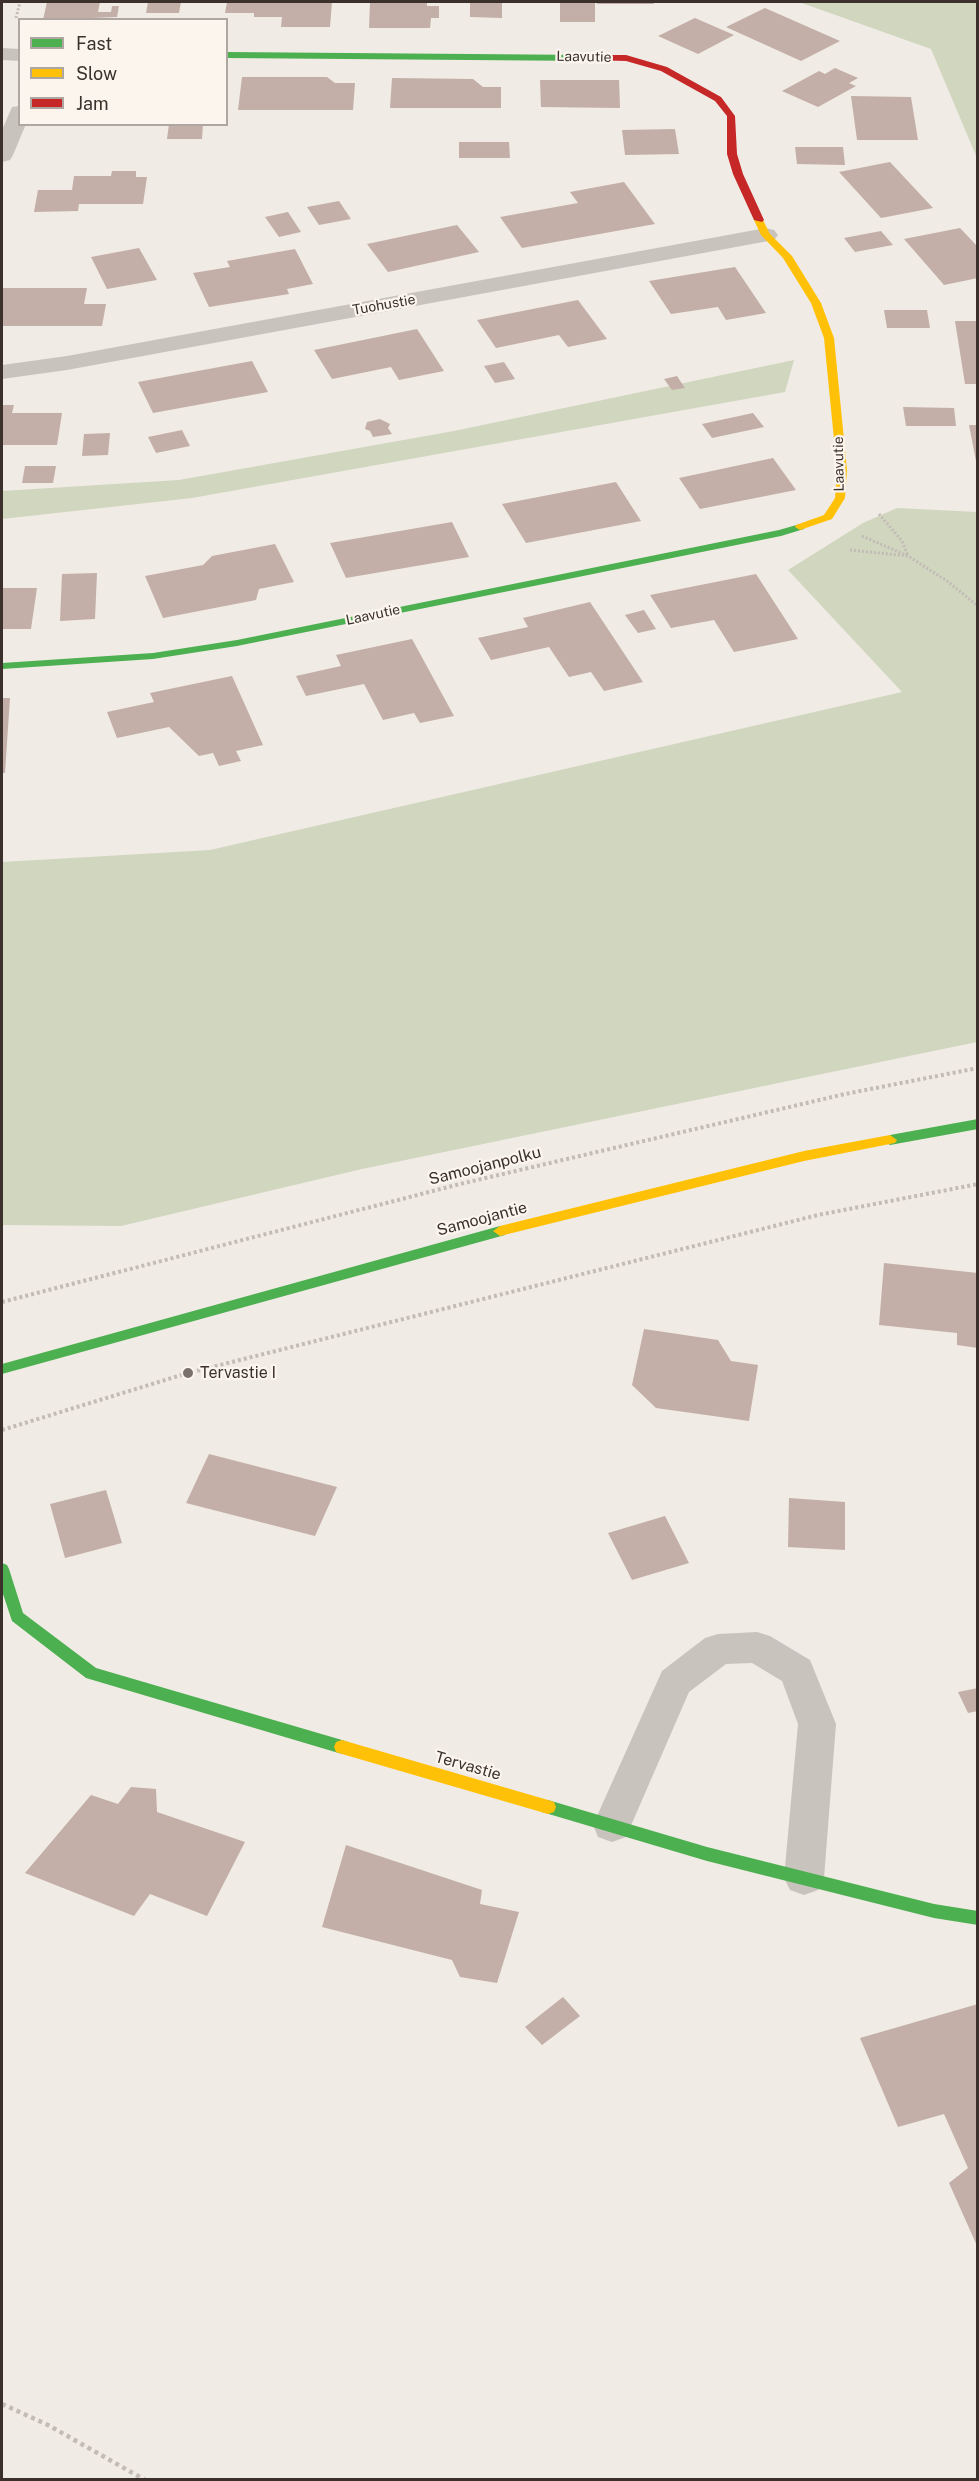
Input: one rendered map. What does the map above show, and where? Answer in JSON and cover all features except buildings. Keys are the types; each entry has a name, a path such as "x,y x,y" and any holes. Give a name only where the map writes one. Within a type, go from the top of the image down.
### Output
{"street":[{"path":"2,54 18,55"},
{"name":"Laavutie","path":"2,666 153,656 237,643 781,533 828,517 840,498 842,470 829,338 810,294 787,256 766,235 738,174 732,154 731,116 718,99 664,69 626,58 228,55"},
{"path":"2,155 18,117"},
{"name":"Tuohustie","path":"2,372 67,363 766,235"},
{"name":"Samoojantie","path":"2,1369 491,1233 804,1156 978,1124"},
{"name":"Tervastie","path":"2,1569 17,1617 91,1673 707,1854 934,1911 978,1918"},
{"path":"612,1825 675,1682 718,1649 757,1647 797,1671 817,1724 804,1878"}],"path":[{"path":"877,512 902,541 908,556"},
{"path":"828,517 850,531 908,556 947,581 978,606"},
{"path":"845,549 873,554 908,556"},
{"name":"Samoojanpolku","path":"2,1302 494,1176 845,1094 978,1068"},
{"path":"2,1430 200,1370 818,1215 978,1184"},
{"path":"2,2404 48,2425 145,2480"}],"green space":[{"path":"799,2 977,2 977,158 931,49"},
{"path":"794,360 785,392 192,498 2,519 2,491 179,480 454,431"},
{"path":"897,508 977,512 977,1042 362,1169 121,1226 2,1225 2,862 210,850 902,692 788,570 863,523"}],"traffic: fast":[{"path":"228,55 591,58"},
{"path":"2,666 153,656 237,643 781,533 800,527"},
{"path":"890,1140 978,1124"},
{"path":"2,1369 500,1231"},
{"path":"2,1569 17,1617 91,1673 342,1747"},
{"path":"548,1807 707,1854 934,1911 978,1918"}],"traffic: slow":[{"path":"759,220 766,235 787,256 816,303 829,338 842,470 840,498 828,517 800,527"},
{"path":"500,1231 804,1156 890,1140"},
{"path":"342,1747 548,1807"}],"traffic: jam":[{"path":"591,58 626,58 664,69 718,99 731,116 732,154 738,174 759,220"}],"place":[{"name":"Tervastie I","path":"188,1373"}]}
